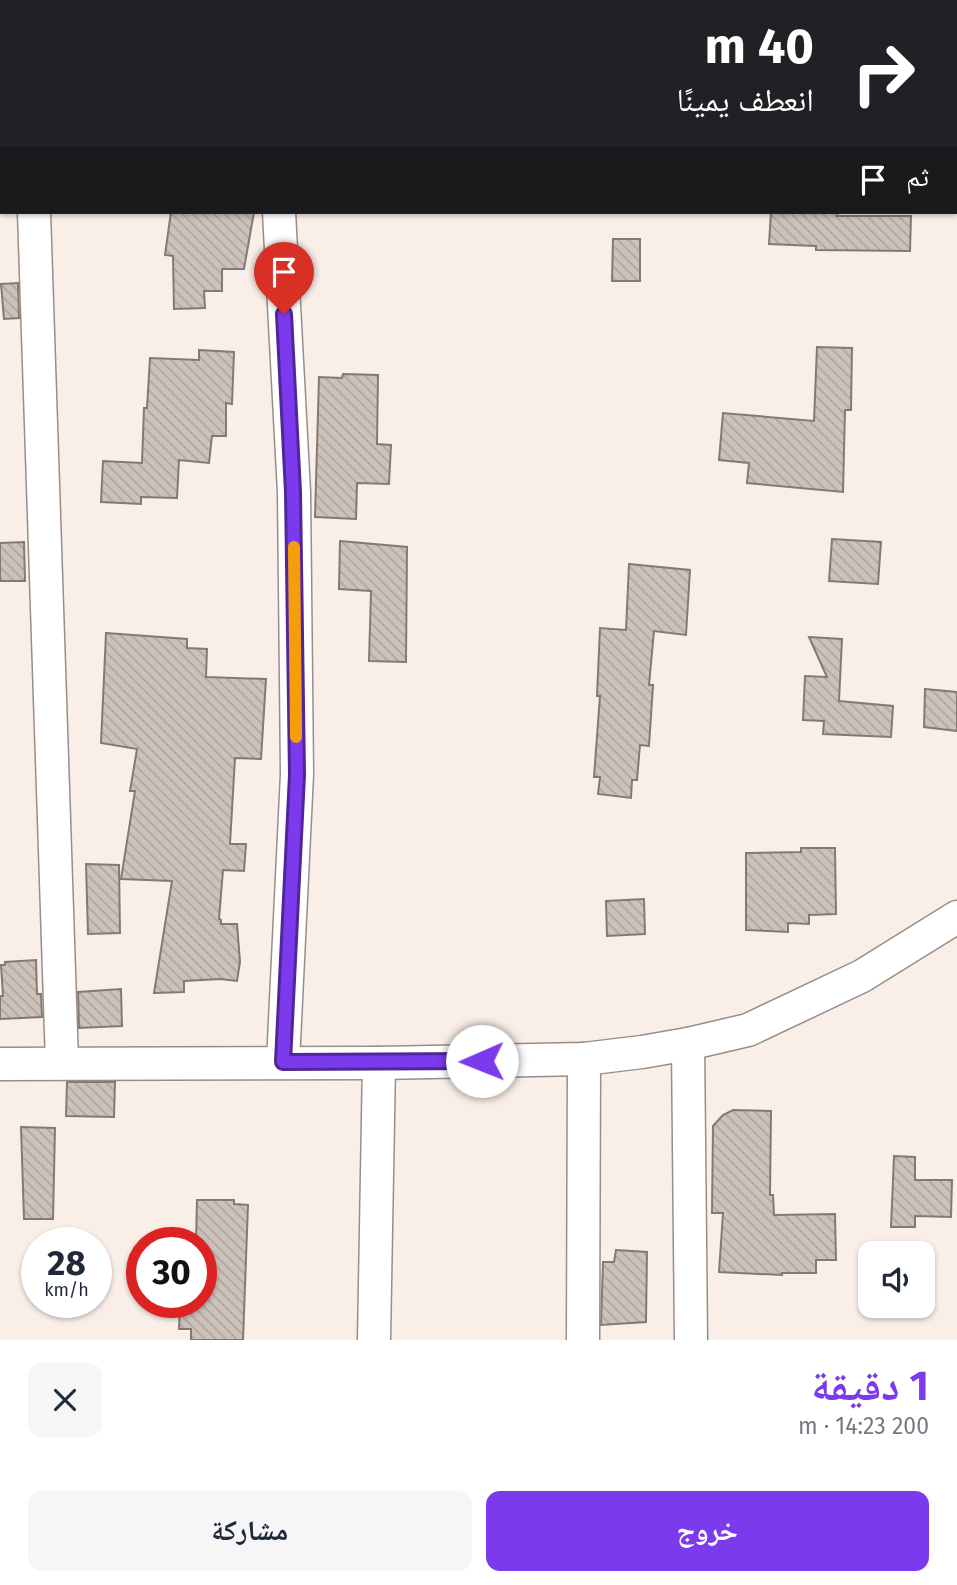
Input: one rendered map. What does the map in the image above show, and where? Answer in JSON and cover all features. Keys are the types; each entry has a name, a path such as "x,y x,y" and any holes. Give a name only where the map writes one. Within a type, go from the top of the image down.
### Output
{"street":[{"path":"34,214 62,1063"},
{"path":"279,214 293,492 297,775 283,1062"},
{"path":"0,1064 379,1063 584,1059 688,1044 748,1030 808,1003 862,975 957,917"},
{"path":"688,1044 691,1340"},
{"path":"583,1340 584,1059"},
{"path":"374,1340 379,1063"}],"building":[{"path":"171,214 254,214 244,269 222,269 222,291 204,291 205,308 174,309 173,256 165,255"},
{"path":"771,214 911,216 910,251 816,250 816,246 769,244"},
{"path":"613,239 640,239 640,281 612,281"},
{"path":"18,283 19,318 4,319 1,284"},
{"path":"817,347 852,348 851,410 845,410 843,492 747,483 749,463 719,460 723,413 814,421"},
{"path":"199,350 234,352 232,404 226,403 226,436 212,436 209,463 179,460 177,498 141,497 141,504 101,502 103,461 142,463 144,408 147,408 150,358 199,360"},
{"path":"343,374 378,375 377,444 391,445 389,484 357,483 356,519 315,517 319,377 342,378"},
{"path":"832,539 881,542 878,584 829,581"},
{"path":"340,541 407,547 406,662 369,661 371,591 339,589"},
{"path":"24,542 25,581 0,581 0,543"},
{"path":"629,564 690,570 686,635 654,631 649,685 653,685 649,746 640,745 637,780 632,780 631,798 598,794 600,777 594,777 600,696 597,696 600,628 626,630"},
{"path":"106,633 187,639 187,648 207,649 206,677 266,679 261,759 235,758 230,844 246,844 244,871 223,870 219,919 221,924 237,924 240,962 237,981 184,981 184,992 154,993 172,881 121,879 135,791 130,791 137,749 101,743"},
{"path":"809,637 842,639 839,701 893,706 891,737 823,734 824,721 803,720 805,676 827,677"},
{"path":"925,689 957,692 957,731 924,727"},
{"path":"801,848 835,848 836,914 809,915 809,924 788,923 788,932 746,930 746,853 801,852"},
{"path":"86,864 119,865 120,933 88,934"},
{"path":"644,899 645,934 607,936 606,901"},
{"path":"36,960 37,994 41,994 42,1017 0,1019 0,996 3,996 1,965 5,965 5,962"},
{"path":"121,989 122,1026 79,1028 78,992"},
{"path":"67,1082 115,1082 114,1117 66,1116"},
{"path":"733,1110 771,1111 770,1195 773,1195 774,1215 835,1214 836,1260 816,1260 816,1273 782,1275 719,1272 723,1213 712,1213 713,1126 723,1115"},
{"path":"21,1127 55,1128 53,1219 24,1219"},
{"path":"894,1156 915,1157 915,1180 952,1180 951,1217 915,1216 915,1227 891,1227"},
{"path":"197,1200 234,1200 234,1204 248,1205 243,1340 191,1340 191,1329 179,1329 179,1318 217,1318 217,1227 196,1227"},
{"path":"616,1250 647,1252 646,1322 601,1325 603,1262 614,1262"}],"slow traffic":[{"path":"294,547 296,737"}],"route":[{"path":"284,314 293,492 297,775 283,1062 482,1061"}]}
